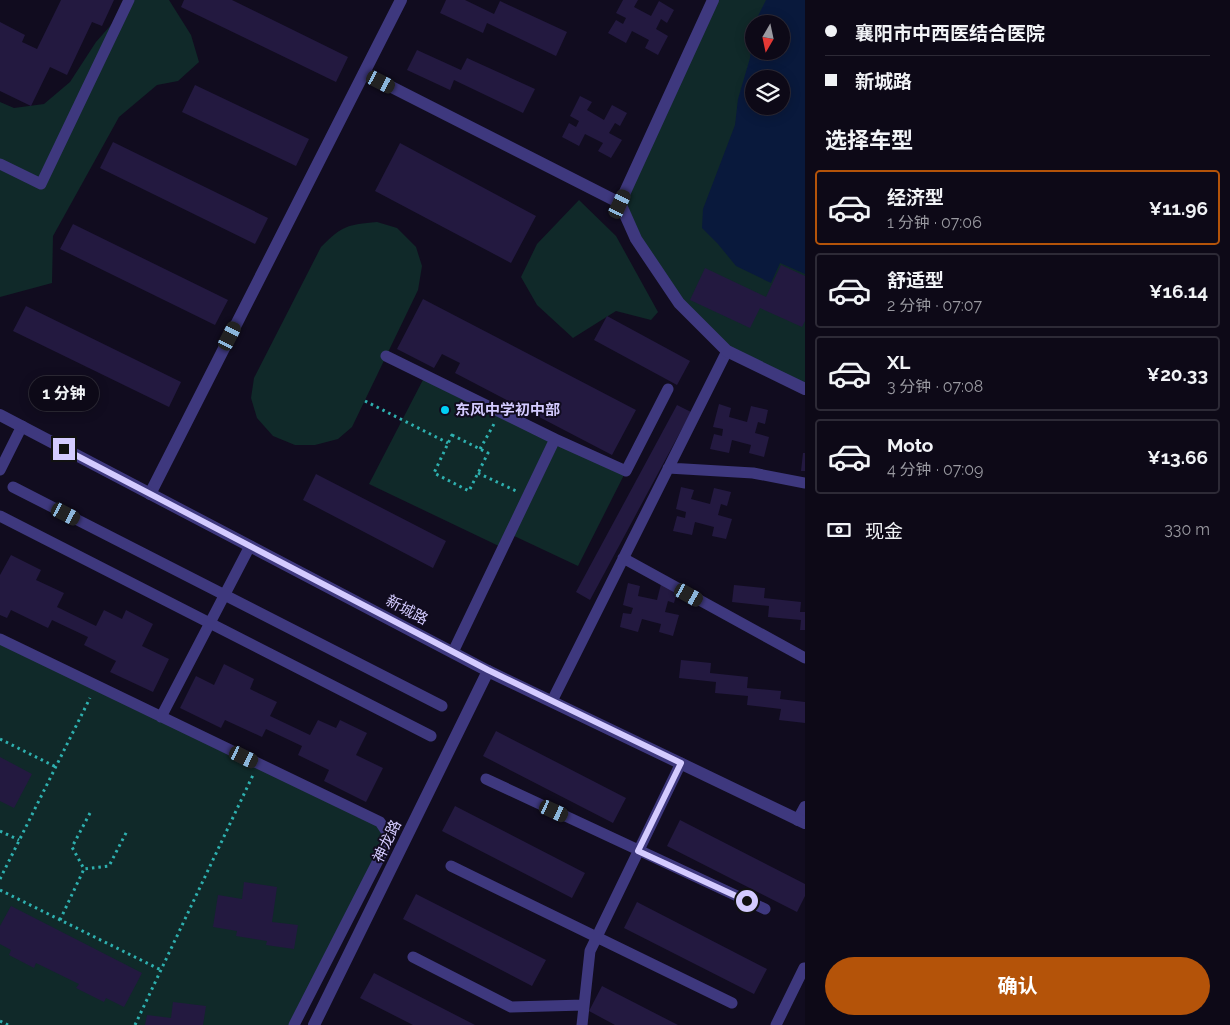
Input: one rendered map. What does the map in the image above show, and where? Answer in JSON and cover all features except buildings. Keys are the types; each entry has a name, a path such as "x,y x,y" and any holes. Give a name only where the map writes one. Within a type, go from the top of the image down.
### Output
{"street":[{"path":"150,494 401,0"},
{"path":"620,204 713,0"},
{"path":"364,73 620,204 636,239 679,303 727,351 805,389"},
{"name":"新城路","path":"0,415 488,670 802,821"},
{"name":"神龙路","path":"314,1025 488,670"},
{"path":"802,821 805,807"}],"lane":[{"path":"0,164 40,184 129,0"},
{"path":"552,701 727,351"},
{"path":"386,356 555,439 626,471 668,389"},
{"path":"0,470 22,426"},
{"path":"453,652 555,439"},
{"path":"668,468 754,473 805,483"},
{"path":"13,487 442,706"},
{"path":"0,516 430,736"},
{"path":"161,717 250,546"},
{"path":"623,558 805,658"},
{"path":"0,639 380,822 388,834 386,845 294,1025"},
{"path":"582,1025 590,951 681,763"},
{"path":"486,778 765,909"},
{"path":"451,866 732,1003"},
{"path":"413,957 511,1007 584,1005"},
{"path":"776,1025 805,968"}],"path":[{"path":"365,401 448,443"},
{"path":"480,449 500,412"},
{"path":"452,435 480,449 488,453 469,491 434,473 452,435"},
{"path":"478,473 528,496"},
{"path":"0,879 96,686"},
{"path":"0,740 56,767"},
{"path":"135,1025 258,764"},
{"path":"84,869 72,847 90,813"},
{"path":"0,830 19,840"},
{"path":"84,869 109,866 127,831"},
{"path":"60,920 84,869"},
{"path":"0,890 161,970"},
{"path":"0,1021 8,1025"}],"green space":[{"path":"133,0 169,0 191,35 199,62 178,81 157,85 119,117 53,236 52,283 0,297 0,102 14,108 44,104 70,82 96,42"},
{"path":"713,0 805,0 805,389 727,351 679,303 620,204"},
{"path":"579,200 616,236 658,312 651,320 616,311 573,338 537,305 521,277 537,244"},
{"path":"377,222 397,228 416,247 422,266 418,290 352,427 338,439 315,445 295,445 273,436 257,418 251,398 254,378 321,247 346,227"},
{"path":"426,374 626,471 578,566 510,534 503,548 369,484"},
{"path":"0,639 380,822 388,834 294,1025 0,1025"}],"water":[{"path":"766,0 805,0 805,274 780,263 771,283 736,266 702,228 703,209 735,125 738,99 745,75 745,115 790,115 790,70 746,70 749,60 790,60 790,15 758,15"}],"place":[{"name":"东风中学初中部","path":"445,410"}],"route":[{"path":"64,449 488,670 681,763 638,851 747,901"}]}
